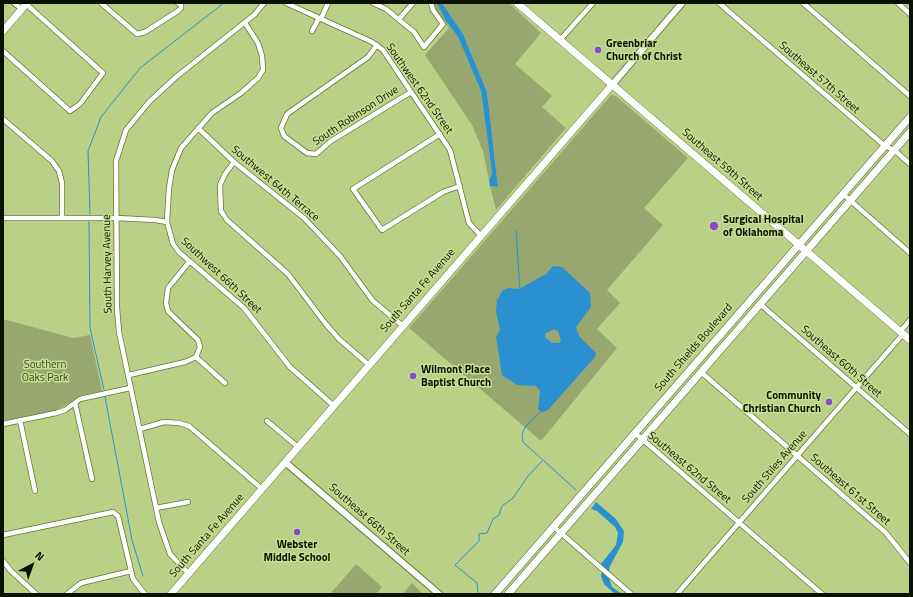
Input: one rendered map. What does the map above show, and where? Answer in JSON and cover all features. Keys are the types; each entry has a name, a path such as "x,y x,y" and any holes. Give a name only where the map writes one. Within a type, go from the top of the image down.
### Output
{"main road":[{"name":"Southeast 59th Street","path":"518,3 910,340"},
{"path":"3,31 25,5"},
{"name":"South Santa Fe Avenue","path":"171,594 612,85"},
{"name":"South Shields Boulevard","path":"495,594 910,117"},
{"name":"South Shields Boulevard","path":"508,594 910,132"},
{"path":"716,340 724,346"}],"street":[{"path":"3,51 70,111 75,109 103,73 25,5 14,3"},
{"path":"101,3 138,34 145,32 178,11 180,4"},
{"name":"South Harvey Avenue","path":"189,574 170,554 156,508 119,332 117,308 116,161 126,130 148,102 245,23 264,3"},
{"name":"Southwest 62nd Street","path":"286,3 377,45 386,53 440,134 452,156 469,223 481,236"},
{"path":"312,31 328,3"},
{"path":"373,3 386,9 399,19 414,32 424,47 444,24 433,10 431,3"},
{"path":"399,19 413,3"},
{"path":"560,40 593,3"},
{"name":"South Santa Fe Avenue","path":"612,85 682,3"},
{"name":"Southeast 57th Street","path":"719,3 885,146 894,150 910,164"},
{"path":"803,3 910,96"},
{"path":"898,3 910,14"},
{"name":"Southwest 66th Street","path":"245,23 258,43 262,56 263,70 258,78 212,113 182,148 172,170 169,188 167,222 173,244 189,262 244,308 290,367 334,406"},
{"name":"South Robinson Drive","path":"377,45 368,57 287,114 281,128 284,136 307,153 316,154 336,138 411,92"},
{"path":"3,119 52,161 59,171 62,183 62,218"},
{"name":"Southwest 64th Terrace","path":"198,128 234,162 304,218 340,256 373,300 403,326"},
{"path":"440,134 353,189 382,230 443,192 460,186"},
{"path":"234,162 225,174 220,185 221,211 227,220 288,274 339,339 369,365"},
{"path":"843,194 910,252"},
{"path":"3,218 117,218 167,222"},
{"path":"189,262 168,288 166,303 168,311 198,340 200,347 196,358"},
{"name":"Southeast 60th Street","path":"760,304 910,434"},
{"name":"South Stiles Avenue","path":"677,594 740,523 856,387 910,320"},
{"path":"129,375 196,358"},
{"path":"196,358 225,383"},
{"name":"Southeast 61st Street","path":"701,372 886,533 910,563"},
{"path":"3,424 56,413 80,399 130,388"},
{"path":"75,403 92,480"},
{"path":"20,420 35,491"},
{"path":"267,421 298,447"},
{"path":"140,429 164,422 179,423 189,426 262,489"},
{"name":"Southeast 62nd Street","path":"635,433 822,594"},
{"name":"Southeast 66th Street","path":"285,462 439,594"},
{"path":"156,508 188,502"},
{"path":"3,535 113,512 118,516 131,571 136,585 145,594"},
{"path":"554,527 631,594"},
{"path":"3,561 11,571 36,594"},
{"path":"67,594 81,583 131,571"}],"green space":[{"path":"434,3 437,3 446,21 458,37 481,91 492,173 489,180 483,151 472,125 425,55 449,28 436,10"},
{"path":"442,3 509,3 541,33 515,64 552,96 542,107 566,128 496,210 490,186 498,187 487,92 463,34"},
{"path":"611,95 616,96 688,158 644,208 663,225 607,290 620,303 597,329 617,348 541,441 409,328"},
{"name":"Southern Oaks Park","path":"3,319 73,338 90,335 102,391 82,395 57,410 3,421"},
{"path":"356,564 382,587 376,594 330,594"},
{"path":"412,583 423,594 403,594"}],"water":[{"path":"437,3 442,3 463,34 487,92 498,187 490,186 489,180 492,173 481,91 458,37 446,21"},
{"path":"553,266 562,267 590,293 591,307 576,327 579,336 596,353 595,357 548,410 542,412 538,409 540,391 536,386 517,385 502,375 496,337 500,330 496,312 497,300 503,290 509,288 519,289 546,274","holes":["554,329 558,331 561,340 559,343 552,343 545,337 545,334"]},
{"path":"596,502 616,519 624,531 623,542 610,566 609,572 601,564 616,545 618,533 615,527 597,511 591,509"},
{"path":"602,571 609,578 612,587 622,594 615,594 604,584 601,576"}],"waterway":[{"path":"90,214 88,151 101,117 140,68 224,3"},
{"path":"89,222 90,328 104,390"},
{"path":"516,231 520,290"},
{"path":"105,397 132,540 143,576"},
{"path":"542,410 525,427 522,434 523,442 576,490"},
{"path":"478,594 477,583 455,565 479,541 479,534 487,533 493,519 499,515 502,506 513,498 528,476 542,461"}],"place":[{"name":"Greenbriar Church of Christ","path":"598,50"},
{"name":"Surgical Hospital of Oklahoma","path":"714,226"},
{"name":"Wilmont Place Baptist Church","path":"413,376"},
{"name":"Community Christian Church","path":"829,402"},
{"name":"Webster Middle School","path":"297,532"}]}
